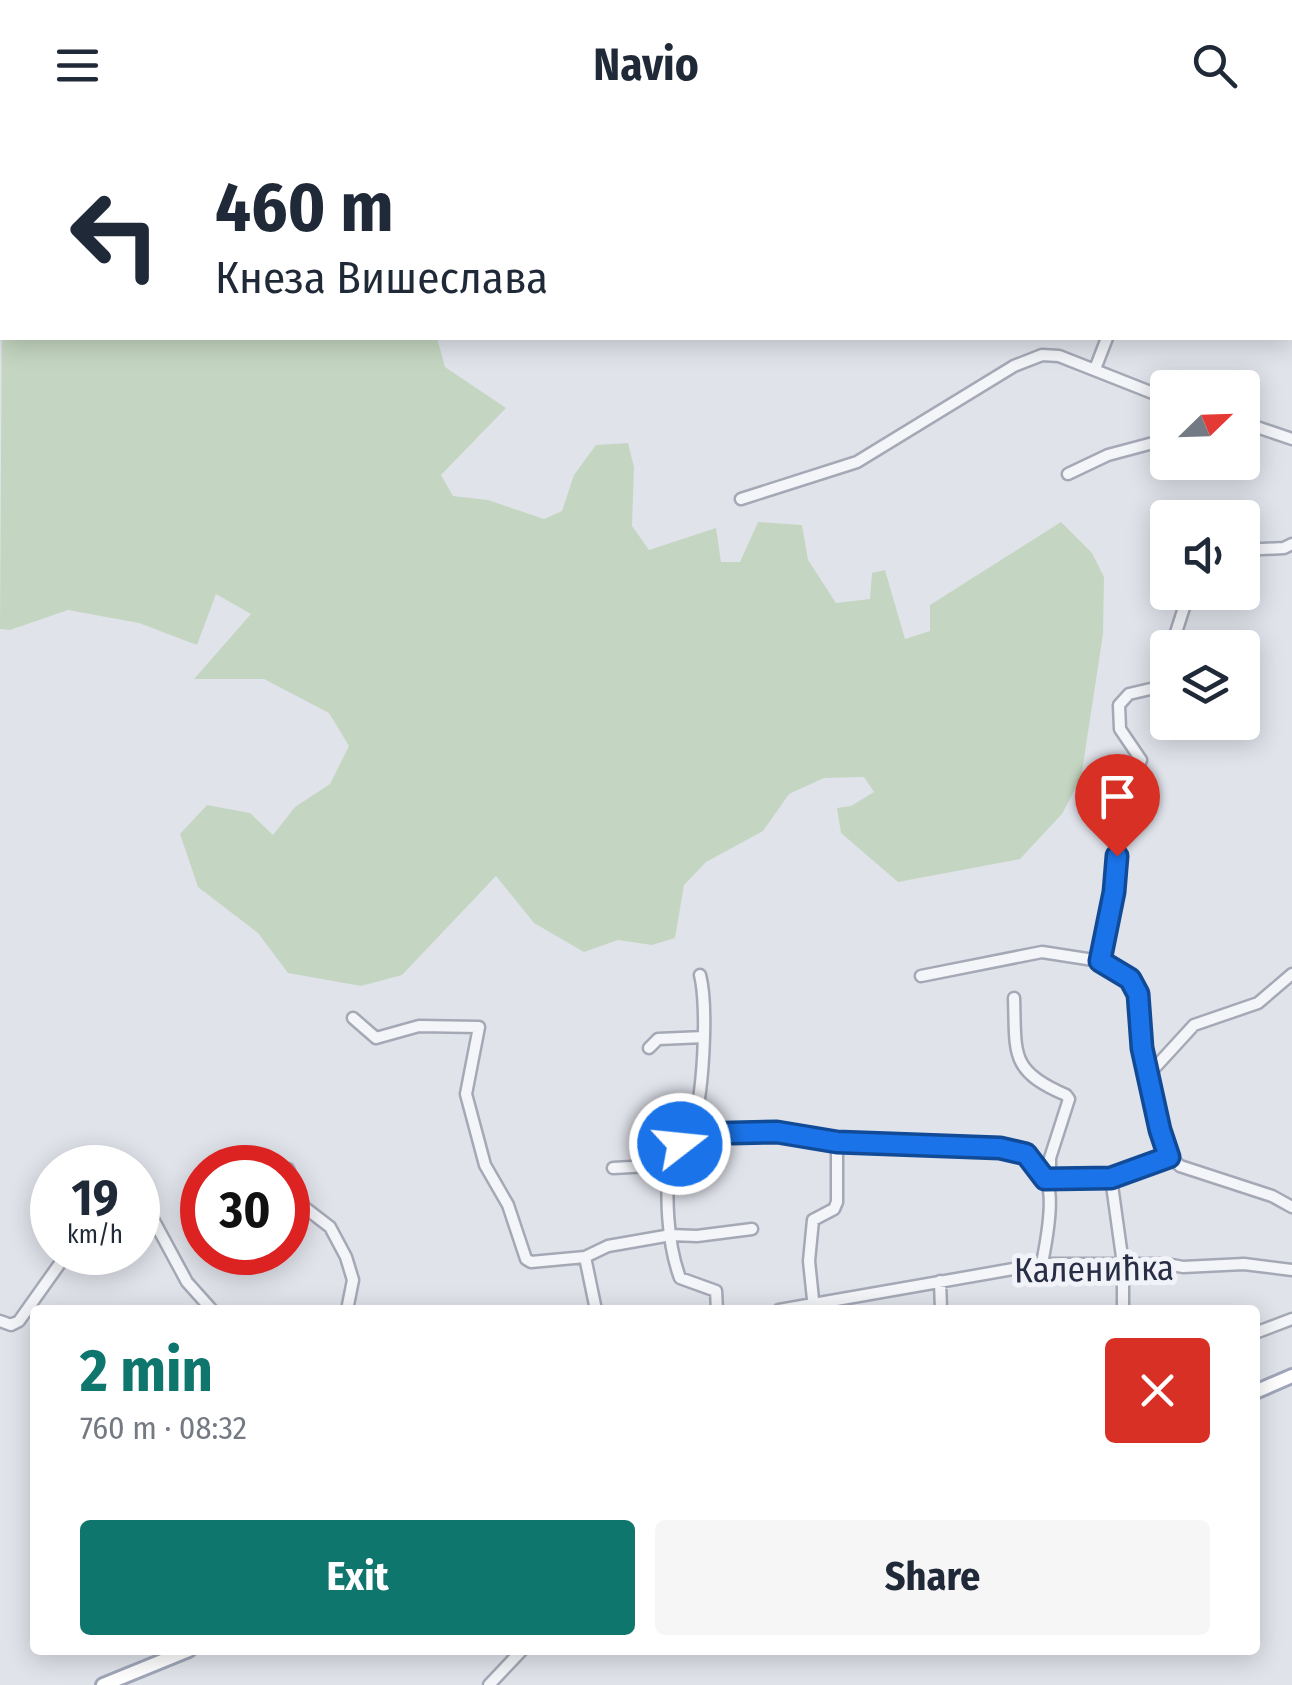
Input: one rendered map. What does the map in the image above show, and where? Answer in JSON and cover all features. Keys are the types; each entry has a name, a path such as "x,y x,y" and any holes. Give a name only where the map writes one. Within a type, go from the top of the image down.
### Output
{"main road":[{"path":"1260,1390 1292,1376"},
{"path":"103,1685 177,1655"}],"street":[{"path":"1095,369 1106,340"},
{"path":"741,499 857,462 1014,366 1038,356 1059,356 1150,392"},
{"path":"1260,428 1292,439"},
{"path":"1068,474 1108,455 1150,444"},
{"path":"1260,549 1292,544"},
{"path":"1100,961 1114,892 1120,812 1140,765 1138,753 1120,730 1119,705 1129,694 1150,688"},
{"path":"921,976 1042,952 1100,961 1130,979 1135,986 1142,1048 1169,1157 1180,1166 1272,1196 1292,1207"},
{"path":"1150,1073 1194,1025 1258,1003 1292,974"},
{"path":"700,975 704,1037 689,1134 670,1156 671,1234 680,1278 716,1291 717,1305"},
{"path":"1014,998 1015,1040 1024,1069 1034,1080 1066,1094 1068,1099 1050,1158 1051,1214 1042,1264"},
{"path":"354,1018 376,1038 419,1026 480,1026 466,1094 485,1165 508,1205 526,1259 531,1262 586,1256 608,1246 671,1234 697,1236 752,1229"},
{"path":"649,1048 658,1039 704,1037"},
{"path":"689,1134 777,1132 837,1142 1000,1148 1026,1154 1048,1179 1111,1178 1169,1157"},
{"path":"814,1305 810,1233 813,1220 834,1210 837,1202 837,1142"},
{"path":"612,1168 669,1165"},
{"path":"1111,1178 1124,1264 1123,1305"},
{"path":"310,1212 330,1227 346,1257 353,1280 349,1305"},
{"path":"160,1233 193,1291 207,1305"},
{"path":"586,1256 595,1305"},
{"name":"Каленићка","path":"828,1305 1042,1264 1244,1264 1292,1270"},
{"path":"30,1305 52,1275"},
{"path":"940,1281 941,1305"},
{"path":"0,1321 12,1325 30,1306"},
{"path":"1260,1331 1292,1319"},
{"path":"488,1685 517,1655"}],"green space":[{"path":"2,340 438,340 445,367 506,408 441,475 453,496 488,500 544,519 562,511 574,475 596,445 628,443 634,467 632,526 649,550 716,528 721,562 740,562 758,522 802,525 808,560 836,603 870,599 872,573 885,570 905,639 930,631 930,605 1061,522 1092,553 1104,577 1103,634 1081,778 1062,814 1020,859 898,882 841,833 837,808 851,806 874,792 864,777 824,778 789,794 763,831 706,862 684,885 675,938 652,945 618,940 584,952 534,923 496,876 402,975 361,986 288,973 258,933 198,887 180,834 207,805 250,813 273,835 295,807 330,784 349,746 329,713 264,679 194,679 251,614 216,594 197,645 139,623 68,610 10,630 0,629"}],"route":[{"path":"680,1144 689,1134 727,1131 777,1132 837,1142 1000,1148 1026,1154 1045,1179 1111,1178 1169,1157 1142,1048 1138,994 1130,979 1100,961 1111,912 1117,856"}]}
